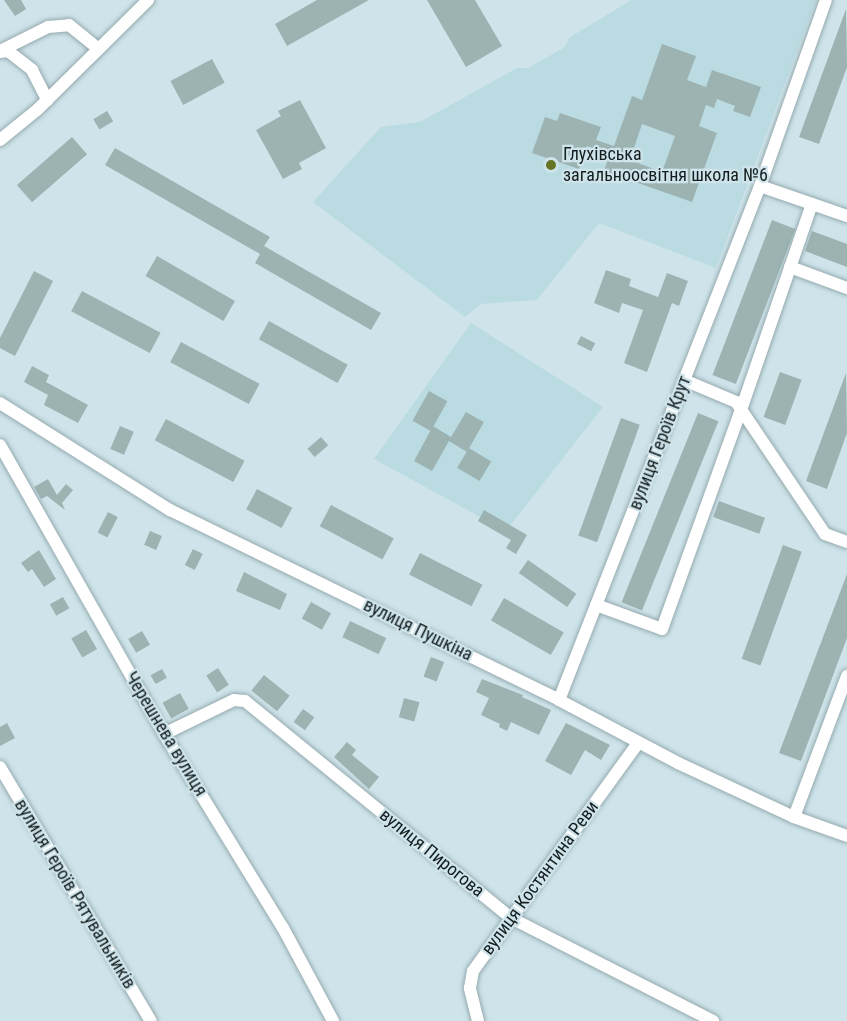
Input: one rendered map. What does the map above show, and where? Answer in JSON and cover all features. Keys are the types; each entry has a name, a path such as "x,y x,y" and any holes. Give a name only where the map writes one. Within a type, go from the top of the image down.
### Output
{"street":[{"path":"0,140 47,100 148,0"},
{"name":"вулиця Героїв Крут","path":"559,700 760,186 826,0"},
{"path":"0,52 48,27 69,25 99,49"},
{"path":"0,52 8,51 32,70 47,100"},
{"path":"760,186 847,216"},
{"path":"596,605 662,630 812,204"},
{"path":"790,267 847,288"},
{"path":"684,380 736,402 825,534 847,542"},
{"name":"вулиця Пушкіна","path":"0,403 170,510 559,700 638,743 794,817 847,836"},
{"name":"Черешнева вулиця","path":"0,445 164,734 283,928 333,1021"},
{"path":"794,817 847,676"},
{"name":"вулиця Пирогова","path":"164,734 234,700 245,701 511,918 713,1021"},
{"name":"вулиця Костянтина Реви","path":"478,1021 470,988 473,971 638,743"},
{"name":"вулиця Героїв Рятувальників","path":"0,767 151,1021"}],"shaded area":[{"name":"Глухівська загальноосвітня школа №6","path":"631,0 816,0 716,268 599,223 537,300 481,304 465,317 313,202 381,127 420,122 517,68 528,68 565,47 569,38"},
{"path":"471,323 603,407 506,531 374,459"}],"building":[{"path":"4,0 21,0 26,9 15,16"},
{"path":"317,0 369,0 287,46 275,24"},
{"path":"427,0 475,0 502,46 466,67"},
{"path":"846,9 847,67 819,144 799,137"},
{"path":"662,44 696,56 687,80 706,87 712,70 761,87 750,117 733,111 735,106 717,99 714,108 706,105 699,126 717,133 692,202 604,171 610,154 587,146 579,169 532,153 545,117 557,121 560,113 601,127 596,140 614,146 632,96 642,100","holes":["642,124 675,136 662,172 630,160"]},
{"path":"212,59 225,83 183,105 171,81"},
{"path":"300,100 326,148 299,163 302,169 283,179 256,130 281,116 278,111"},
{"path":"107,111 113,121 99,130 93,119"},
{"path":"72,137 87,154 32,202 17,185"},
{"path":"115,148 270,237 264,246 381,313 371,330 255,263 260,254 105,165"},
{"path":"772,220 795,229 736,384 713,375"},
{"path":"812,231 847,244 847,267 805,251"},
{"path":"157,256 235,301 223,321 146,276"},
{"path":"606,270 631,279 629,286 658,297 667,273 688,281 679,306 672,303 647,372 624,363 643,310 622,303 619,313 594,303"},
{"path":"34,271 53,281 15,356 0,348 0,338"},
{"path":"82,291 161,333 150,353 71,311"},
{"path":"269,321 348,365 338,383 259,339"},
{"path":"581,336 595,343 591,351 577,344"},
{"path":"181,342 260,384 249,404 170,362"},
{"path":"32,366 49,375 46,382 88,405 78,423 44,405 48,395 24,382"},
{"path":"780,372 802,380 785,425 764,417"},
{"path":"846,373 847,433 827,489 806,481"},
{"path":"429,391 447,401 431,431 413,421"},
{"path":"466,412 484,422 467,452 449,441 432,471 414,461 433,426 451,437"},
{"path":"698,413 718,421 642,610 622,602"},
{"path":"621,418 640,425 597,542 578,535"},
{"path":"166,419 245,461 233,482 155,440"},
{"path":"120,426 134,432 124,455 110,449"},
{"path":"321,437 328,445 315,457 307,449"},
{"path":"469,448 491,461 479,481 457,468"},
{"path":"48,479 57,495 66,484 73,490 62,503 65,510 47,496 41,499 34,487"},
{"path":"257,489 292,508 282,528 246,509"},
{"path":"719,501 765,518 759,534 713,517"},
{"path":"331,505 394,538 382,560 320,526"},
{"path":"484,510 527,535 516,554 506,548 511,540 478,521"},
{"path":"108,512 118,517 107,537 98,532"},
{"path":"150,531 162,536 156,550 144,545"},
{"path":"783,545 802,552 760,666 742,659"},
{"path":"193,549 203,554 195,570 185,565"},
{"path":"39,550 56,579 44,587 32,569 28,572 21,563"},
{"path":"420,553 482,585 471,606 409,574"},
{"path":"528,560 576,594 567,607 519,573"},
{"path":"244,572 287,594 280,610 236,591"},
{"path":"847,574 847,638 801,761 779,753"},
{"path":"63,597 69,608 56,616 50,604"},
{"path":"504,598 564,632 551,655 491,621"},
{"path":"311,602 331,613 322,630 302,619"},
{"path":"350,621 386,638 379,654 342,637"},
{"path":"86,630 97,649 82,658 71,638"},
{"path":"142,631 150,645 136,653 128,639"},
{"path":"431,657 444,662 437,682 423,677"},
{"path":"218,668 229,685 217,692 206,676"},
{"path":"162,669 167,678 155,684 151,675"},
{"path":"264,675 290,696 277,711 251,691"},
{"path":"482,679 523,695 522,697 551,710 539,735 511,722 507,731 499,727 500,724 481,715 489,698 476,692"},
{"path":"180,693 189,709 171,718 163,703"},
{"path":"404,698 419,702 414,721 399,717"},
{"path":"303,709 314,717 305,730 294,722"},
{"path":"7,723 15,738 0,746 0,727"},
{"path":"566,723 610,745 601,760 585,750 571,775 545,761"},
{"path":"347,742 356,750 352,755 379,777 369,789 334,757"}],"place":[{"name":"Глухівська загальноосвітня школа №6","path":"551,165"}]}
